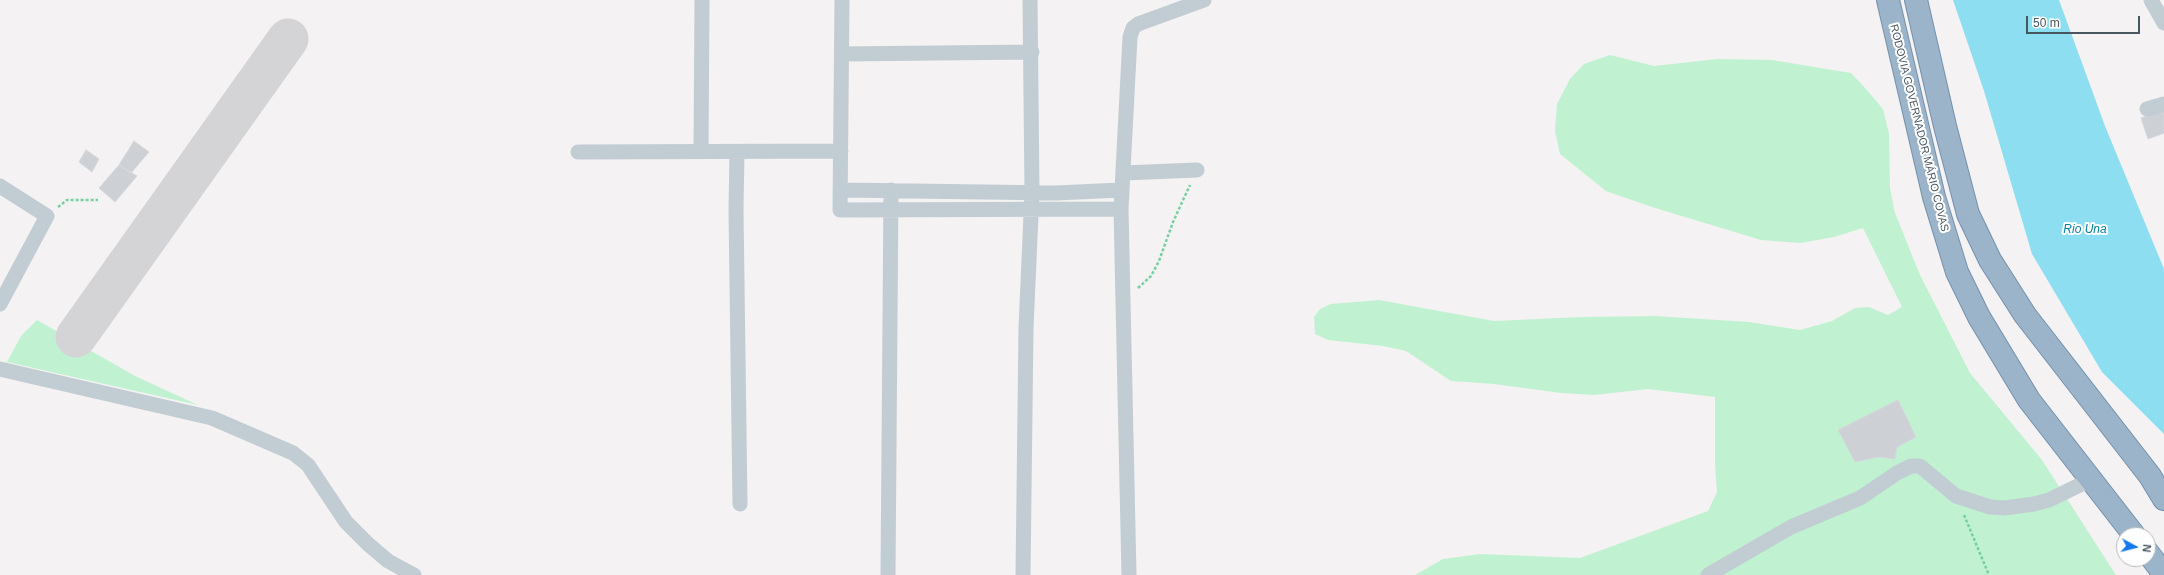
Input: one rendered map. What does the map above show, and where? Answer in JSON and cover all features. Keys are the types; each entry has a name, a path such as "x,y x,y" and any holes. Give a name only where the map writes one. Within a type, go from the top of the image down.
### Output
{"highway":[{"name":"RODOVIA GOVERNADOR MÁRIO COVAS","path":"1888,0 1934,197 1957,272 1979,317 2029,400 2128,527"},
{"path":"1916,0 1945,126 1968,214 1990,260 2025,314 2157,484 2164,499"},
{"path":"2156,564 2164,574"}],"street":[{"path":"701,152 702,0"},
{"path":"842,0 840,210 1120,209"},
{"path":"1024,575 1026,328 1032,192 1032,52 1030,0"},
{"path":"1128,575 1124,295 1120,209 1130,37 1133,28 1138,24 1204,0"},
{"path":"2151,0 2164,24"},
{"path":"842,54 1032,52"},
{"path":"2147,109 2164,104"},
{"path":"578,152 841,151"},
{"path":"737,152 736,210 740,504"},
{"path":"1123,173 1197,170"},
{"path":"0,186 47,216 0,304"},
{"path":"840,190 1032,192 1121,190"},
{"path":"888,575 891,190"},
{"path":"0,370 212,418 293,453 308,465 346,522 388,561 414,575"},
{"path":"1708,575 1791,527 1860,498 1897,473 1911,466 1920,466 1956,496 1990,507 2018,507 2049,500 2090,480"}],"path":[{"path":"1124,295 1140,287 1151,276 1159,261 1180,204 1197,170"},
{"path":"47,216 67,200 98,200"},
{"path":"1956,496 1989,575"}],"green space":[{"path":"1610,55 1654,66 1718,59 1772,60 1851,73 1883,109 1889,134 1890,188 1895,213 1920,275 1970,373 2042,460 2116,575 1415,575 1443,559 1480,554 1580,558 1708,511 1717,492 1715,466 1715,397 1648,389 1594,395 1561,393 1494,384 1451,381 1406,351 1383,346 1328,340 1315,334 1314,317 1320,309 1331,304 1379,300 1494,321 1582,317 1655,316 1749,322 1800,330 1832,321 1855,308 1869,307 1888,315 1902,307 1863,228 1834,237 1800,243 1761,240 1652,207 1606,191 1560,154 1555,131 1557,104 1570,79 1584,64"},
{"path":"37,320 135,376 198,405 7,362 21,336"}],"water":[{"name":"Rio Una","path":"1953,0 2059,0 2105,126 2164,269 2164,434 2102,372 2032,254 1984,91"}],"building":[{"path":"2164,110 2164,133 2148,139 2141,118"},
{"path":"134,141 149,152 131,173 119,165"},
{"path":"86,150 99,159 92,172 79,162"},
{"path":"119,165 137,176 115,202 99,188"},
{"path":"1898,400 1916,437 1897,447 1895,459 1879,457 1855,462 1838,430"}],"taxiway":[{"path":"76,337 288,39"}]}
